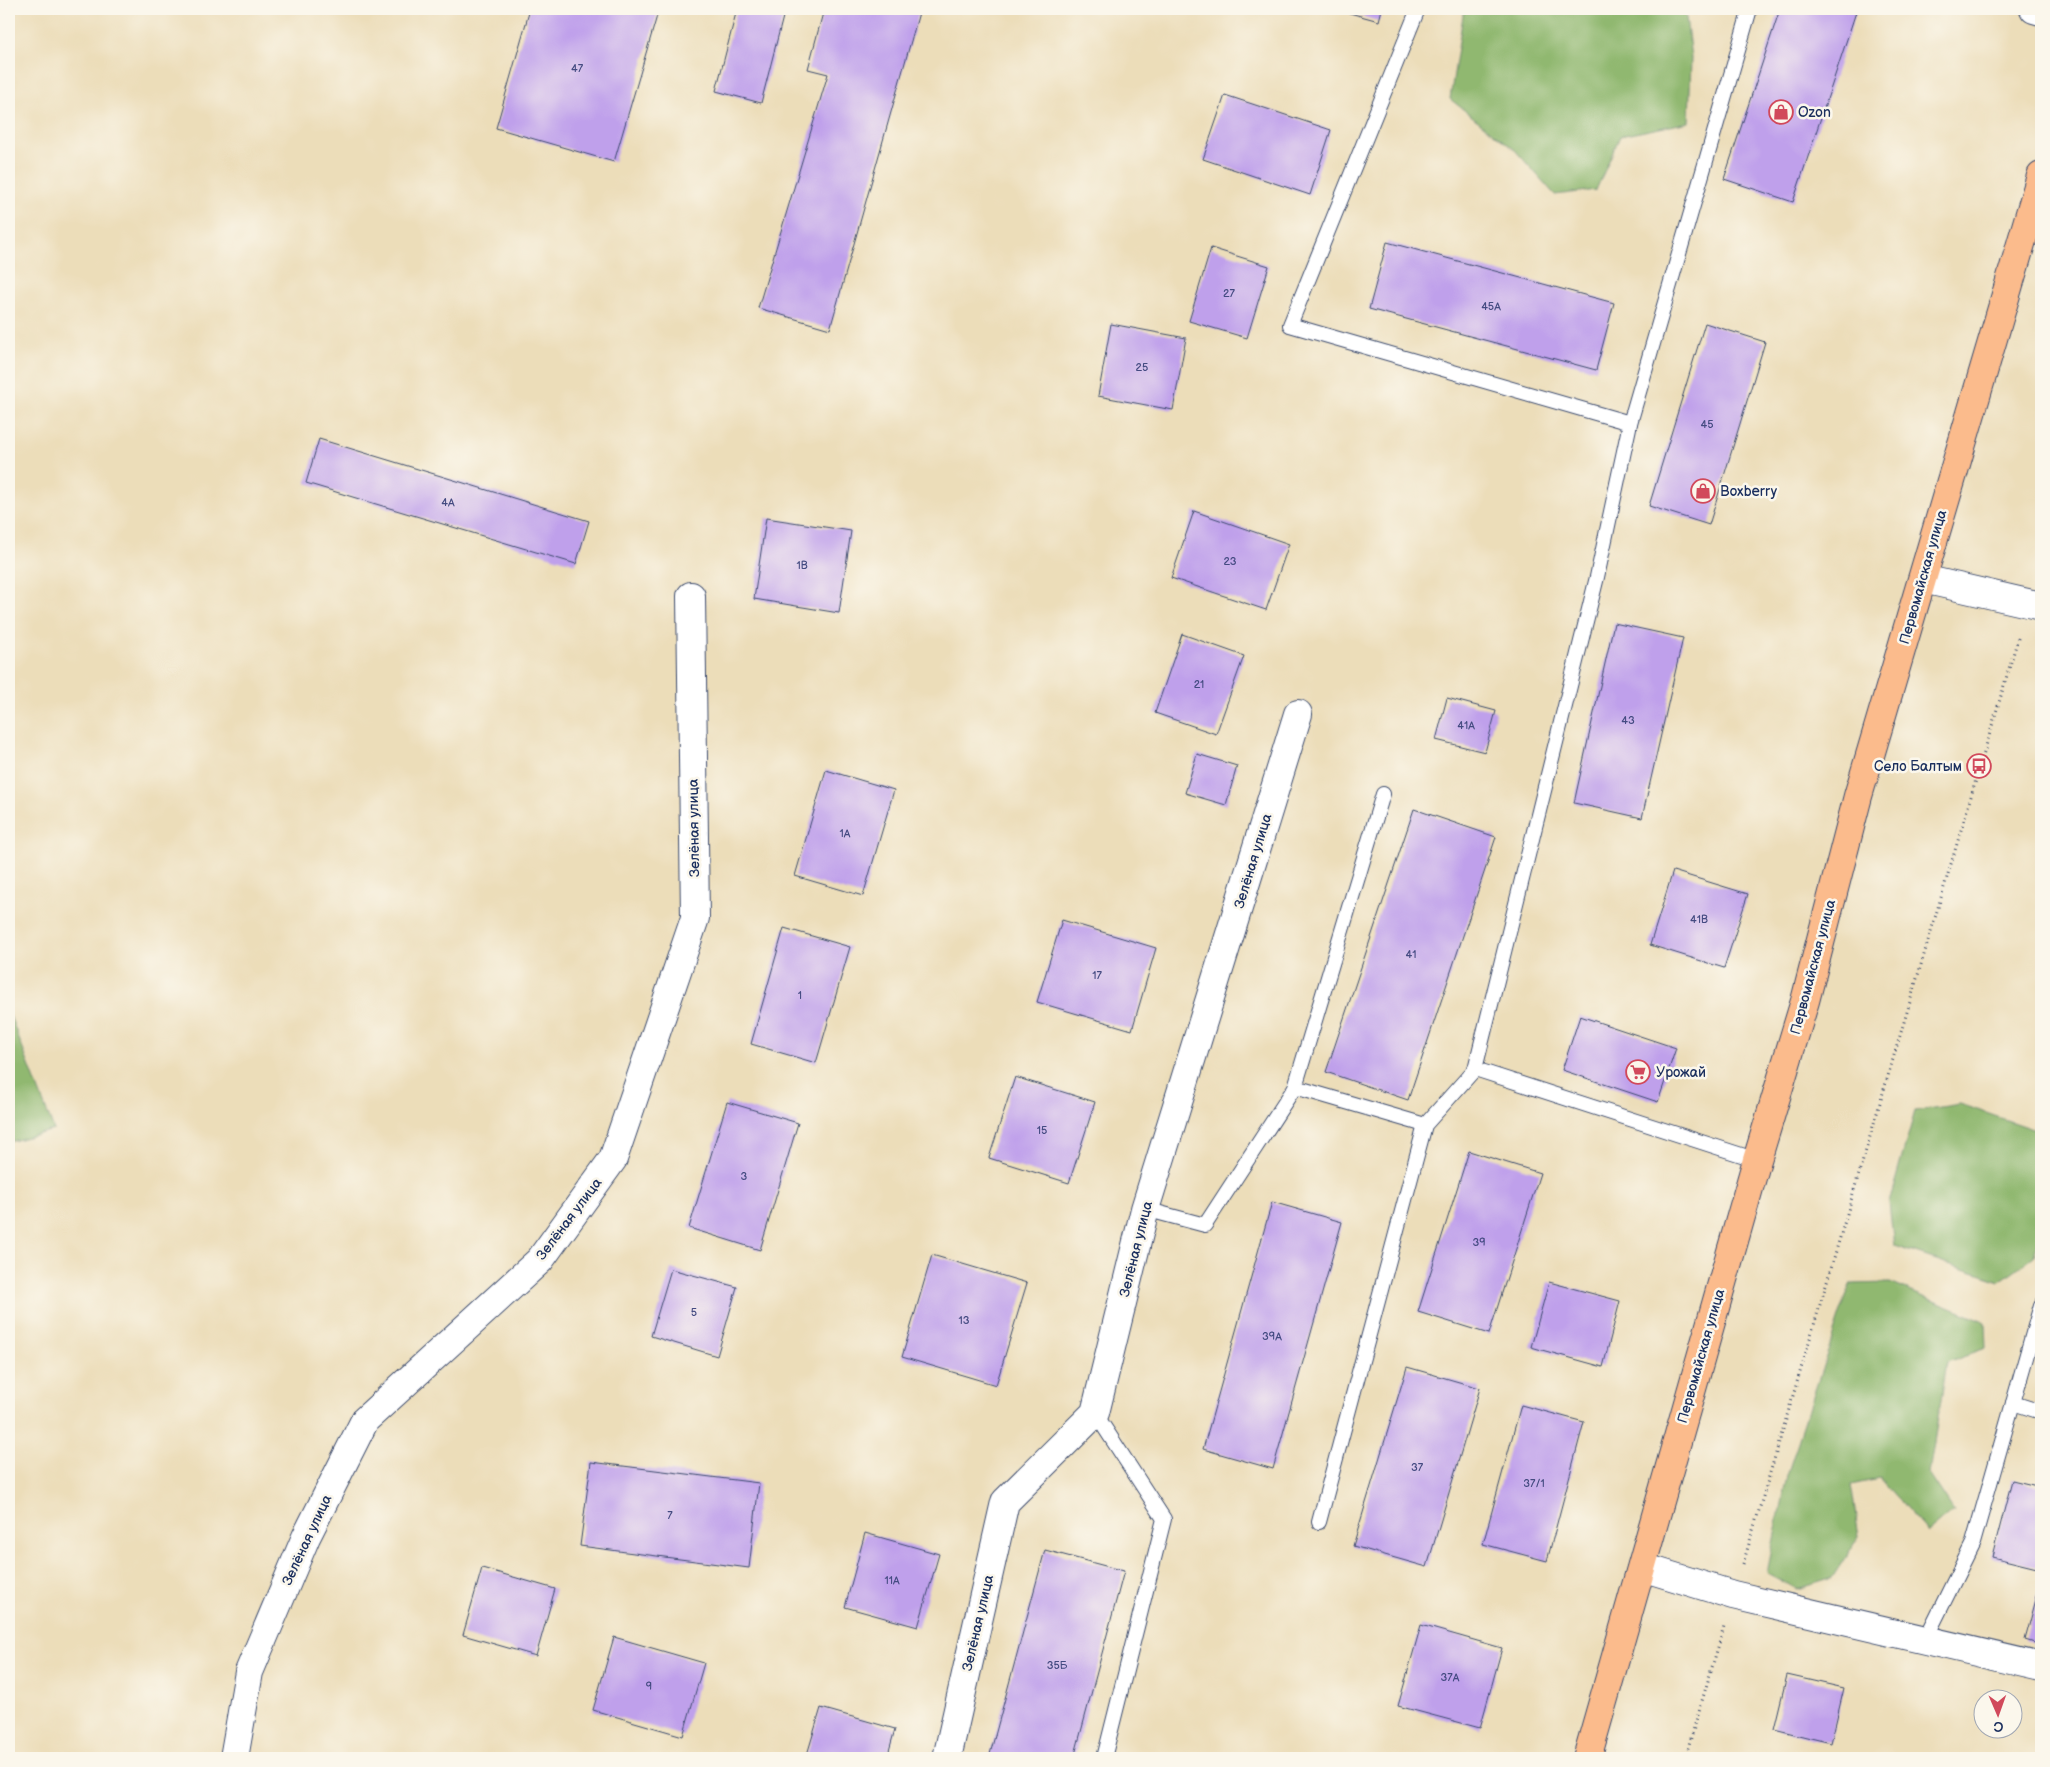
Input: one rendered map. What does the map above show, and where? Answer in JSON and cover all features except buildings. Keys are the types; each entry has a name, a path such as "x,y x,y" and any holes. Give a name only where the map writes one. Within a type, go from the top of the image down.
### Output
{"main road":[{"name":"Первомайская улица","path":"1587,1758 1757,1160 1805,1001 1858,796 2041,176"}],"street":[{"path":"2034,9 2041,11"},
{"path":"1923,579 2035,605"},
{"name":"Зелёная улица","path":"234,1758 249,1672 306,1537 365,1420 540,1260 613,1159 695,918 691,596"},
{"name":"Зелёная улица","path":"947,1758 1005,1502 1095,1413 1145,1209 1298,714"},
{"path":"1642,1567 1733,1595 2041,1667"}],"lane":[{"path":"1418,9 1290,325 1630,423"},
{"path":"1319,1522 1425,1125 1475,1070 1597,577 1630,423 1750,9"},
{"path":"1145,1209 1205,1225 1295,1087 1383,794"},
{"path":"1475,1070 1757,1160"},
{"path":"1295,1087 1425,1125"},
{"path":"1925,1640 1973,1543 2041,1305"},
{"path":"2013,1403 2041,1412"},
{"path":"1095,1413 1164,1518 1104,1758"}],"path":[{"path":"1685,1758 1979,766 2035,605 2041,563"}],"green space":[{"path":"1464,9 1685,9 1691,58 1689,122 1620,136 1596,190 1555,195 1515,150 1450,99"},
{"path":"9,1013 54,1130 9,1142"},
{"path":"1960,1104 2041,1132 2041,1231 2034,1256 2000,1281 1894,1246 1889,1203 1915,1111"},
{"path":"1890,1283 1985,1322 1986,1348 1947,1362 1929,1473 1954,1511 1928,1533 1879,1479 1851,1485 1859,1536 1832,1578 1797,1589 1767,1573 1787,1475 1850,1284"}],"place":[{"name":"Ozon","path":"1781,112"},
{"name":"Boxberry","path":"1703,491"},
{"name":"Село Балтым","path":"1979,766"},
{"name":"Урожай","path":"1638,1072"}]}
